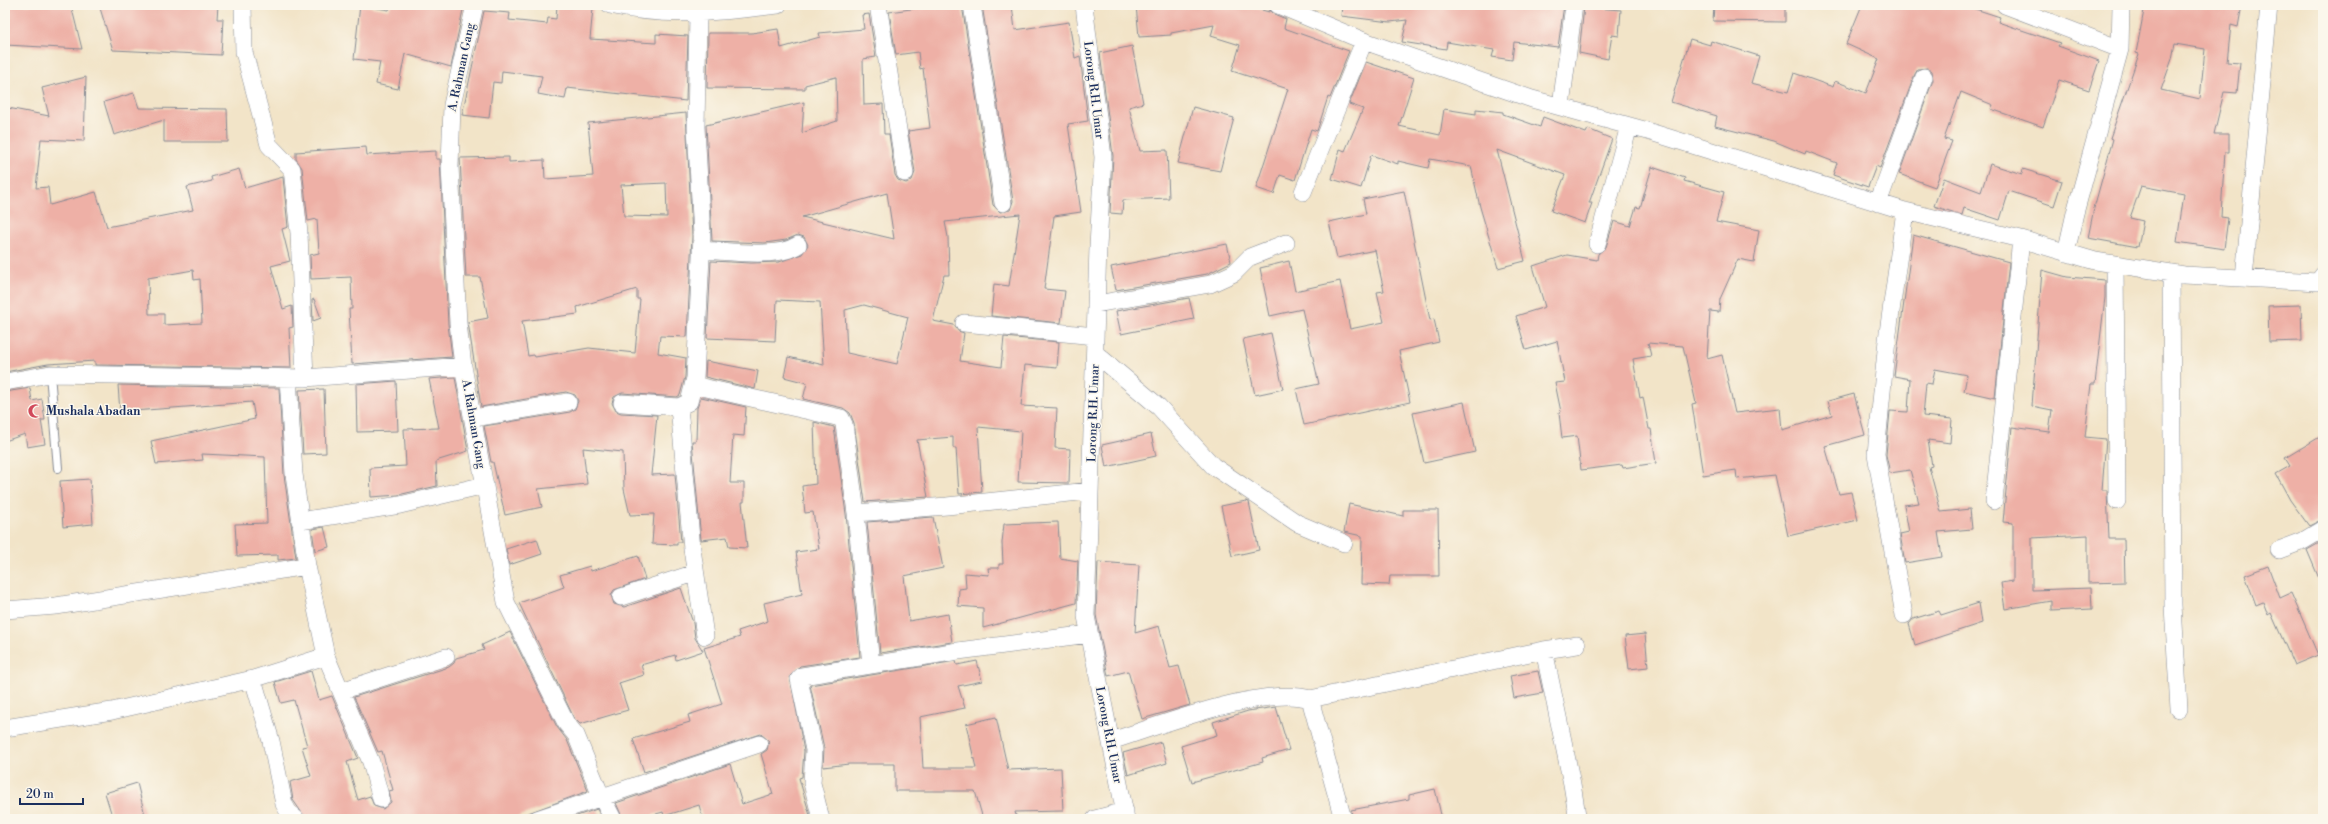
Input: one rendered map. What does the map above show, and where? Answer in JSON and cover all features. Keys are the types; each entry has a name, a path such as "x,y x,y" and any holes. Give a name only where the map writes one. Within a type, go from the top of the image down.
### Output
{"street":[{"path":"243,5 244,52 269,145 292,169 299,233 305,378"},
{"name":"A. Rahman Gang","path":"475,5 451,113 450,168 458,323 463,366 474,418 506,602 566,723 576,735 601,796 613,819"},
{"path":"610,5 647,13 698,14 778,5"},
{"path":"878,5 905,173"},
{"path":"972,5 1003,203"},
{"name":"Lorong R.H. Umar","path":"1084,5 1103,158 1089,491 1086,616 1125,815"},
{"path":"1278,5 1364,41 1561,106 1905,211 2021,238 2066,252 2115,264 2171,273 2321,282"},
{"path":"1561,106 1574,5"},
{"path":"2005,5 2120,49"},
{"path":"2066,252 2075,213 2120,49 2121,5"},
{"path":"2244,278 2269,5"},
{"path":"622,403 679,407 689,402 693,385 701,250 696,127 698,14"},
{"path":"1303,192 1364,41"},
{"path":"1878,203 1924,78"},
{"path":"1597,244 1629,126"},
{"path":"1904,615 1876,454 1887,340 1905,211"},
{"path":"1994,501 2021,238"},
{"path":"1096,304 1210,284 1234,273 1250,257 1286,243"},
{"path":"701,250 776,252 790,250 798,245"},
{"path":"2115,264 2117,501"},
{"path":"2171,273 2173,606 2179,708"},
{"path":"964,323 1095,344 1159,407 1213,466 1297,523 1344,543"},
{"path":"5,382 50,374 305,378 463,366"},
{"path":"288,378 294,474 300,521 307,566 326,656 371,762 381,798"},
{"path":"693,385 841,418 844,424 856,512 871,665"},
{"path":"474,418 568,402"},
{"path":"679,407 695,573 705,636"},
{"path":"300,521 400,505 485,485"},
{"path":"856,512 947,506 1089,491"},
{"path":"2279,550 2303,541 2323,529"},
{"path":"5,610 56,606 307,566"},
{"path":"621,597 695,573"},
{"path":"821,819 812,783 814,750 799,679 804,675 958,651 1089,634"},
{"path":"1111,741 1248,700 1290,695 1310,699 1544,650 1576,645"},
{"path":"1544,650 1577,815"},
{"path":"5,728 112,711 253,679 326,656"},
{"path":"341,691 446,657"},
{"path":"253,679 271,742 285,806 289,813 296,819"},
{"path":"1310,699 1336,789 1343,819"},
{"path":"537,819 601,796 759,744"},
{"path":"1095,819 1125,815"}],"lane":[{"path":"50,374 58,468"}],"building":[{"path":"5,5 71,5 82,49 5,45"},
{"path":"99,5 218,5 217,19 223,19 221,55 113,50"},
{"path":"360,5 389,10 391,5 464,5 451,67 405,54 398,89 376,84 380,62 354,59"},
{"path":"557,5 593,8 590,39 656,43 656,34 688,36 686,101 567,88 565,99 538,94 542,76 502,71 501,83 493,82 489,118 462,115 484,11 510,13 509,20 547,24 548,18 556,19"},
{"path":"940,5 962,5 993,205 1000,212 1010,210 1013,201 982,5 1012,5 1015,30 1069,22 1075,58 1080,56 1088,121 1068,124 1081,212 1054,216 1044,289 1065,291 1061,323 991,316 994,284 1009,286 1020,214 945,222 948,237 949,275 944,275 933,321 954,325 958,331 964,333 960,361 1001,367 1004,337 1059,342 1057,368 1025,365 1021,406 1057,408 1055,448 1070,449 1069,483 1018,482 1021,431 978,427 982,492 959,494 956,448 953,448 953,437 917,440 928,497 865,502 854,423 850,413 843,408 803,399 807,383 784,377 788,357 824,365 820,302 777,300 775,341 707,338 711,261 751,263 779,262 802,254 808,245 804,237 798,235 786,240 765,243 712,241 706,125 804,102 802,133 837,121 836,77 805,85 805,89 707,88 708,33 752,33 778,29 781,48 820,37 819,33 864,29 862,15 869,14 876,57 863,59 864,105 883,104 884,134 889,134 895,175 898,180 906,183 912,180 915,172 908,131 930,128 923,68 920,69 918,52 896,55 889,12","holes":["887,193 894,239 802,217","864,305 908,317 897,364 847,353 845,310"]},
{"path":"1136,5 1244,5 1269,12 1269,9 1274,14 1286,19 1284,28 1349,51 1330,98 1328,97 1317,131 1311,129 1295,180 1280,175 1274,194 1256,188 1288,89 1232,71 1240,45 1211,36 1214,25 1171,33 1171,35 1139,37"},
{"path":"1342,5 1564,5 1558,47 1514,42 1512,60 1492,57 1494,50 1447,42 1446,49 1402,42 1407,20 1390,22 1341,16"},
{"path":"1714,5 1785,5 1785,22 1713,21"},
{"path":"1862,5 1963,5 2000,17 1998,22 2060,43 2058,46 2099,61 2089,90 2059,80 2043,127 1991,109 1993,105 1961,92 1944,139 1952,141 1935,187 1899,174 1933,80 1932,71 1927,68 1918,69 1915,74 1880,168 1876,166 1868,187 1833,175 1837,163 1806,151 1805,154 1774,141 1715,126 1717,116 1671,102 1690,39 1710,45 1711,41 1759,56 1751,83 1788,92 1794,73 1833,87 1835,81 1866,93 1879,59 1846,44"},
{"path":"2145,5 2242,5 2238,27 2231,25 2227,62 2240,63 2237,93 2224,92 2214,134 2229,134 2229,152 2225,152 2221,217 2228,218 2224,249 2177,242 2184,194 2141,186 2130,218 2143,221 2138,247 2088,238 2094,208 2113,139 2110,138 2139,54 2136,53","holes":["2175,44 2205,49 2200,99 2161,90 2172,59"]},
{"path":"1584,7 1621,10 1619,36 1612,35 1608,59 1579,53"},
{"path":"1132,46 1143,103 1129,107 1140,151 1167,150 1169,198 1123,200 1122,214 1110,213 1113,156 1100,53"},
{"path":"1366,62 1414,78 1399,126 1440,135 1444,109 1476,114 1476,109 1503,112 1503,114 1540,127 1543,117 1586,133 1588,129 1612,139 1589,203 1592,203 1585,223 1551,211 1565,175 1497,150 1525,261 1498,268 1480,207 1471,166 1430,159 1428,168 1398,161 1398,164 1371,155 1361,188 1332,179 1340,149 1345,151 1363,109 1349,104"},
{"path":"86,77 84,141 41,139 36,188 48,187 50,205 96,192 107,227 193,210 187,187 212,181 211,177 239,169 245,188 283,177 288,227 282,229 290,261 271,266 283,309 292,306 293,327 289,328 291,368 95,365 95,361 48,364 5,372 5,126 8,108 49,116 42,88","holes":["193,270 194,280 200,279 202,323 164,325 164,314 149,314 148,278"]},
{"path":"134,93 139,108 227,109 228,142 164,142 164,120 114,135 104,102"},
{"path":"1193,107 1234,118 1220,171 1178,163"},
{"path":"686,113 692,236 687,337 660,336 658,353 686,358 685,377 680,395 677,397 622,393 614,397 612,403 616,411 621,413 657,415 651,475 675,474 681,542 677,542 677,545 652,544 654,514 630,515 624,489 623,452 583,448 587,484 538,489 542,507 505,515 493,462 491,462 484,426 570,412 575,409 578,401 575,395 566,392 481,407 468,322 488,318 480,277 466,277 460,158 509,157 509,162 544,160 545,179 593,176 588,123","holes":["666,183 667,217 624,216 621,185","637,289 637,299 640,299 635,353 589,348 535,357 534,355 528,356 522,321 578,314 577,307"]},
{"path":"366,147 367,155 436,151 436,159 440,159 448,324 452,357 352,364 349,309 352,309 351,277 311,279 310,255 319,253 317,219 308,221 302,168 296,159 296,152"},
{"path":"1990,164 2022,174 2023,169 2062,181 2054,206 2009,191 2000,220 1964,208 1962,215 1934,206 1944,178 1981,192"},
{"path":"1652,167 1685,178 1684,181 1724,192 1716,222 1759,230 1754,262 1738,259 1720,299 1719,312 1710,311 1707,359 1722,355 1735,413 1780,408 1782,430 1832,415 1828,401 1854,394 1865,435 1825,446 1839,494 1851,492 1858,520 1788,536 1775,475 1737,479 1736,470 1703,475 1692,404 1696,403 1683,346 1648,343 1651,356 1633,359 1640,398 1643,397 1649,429 1651,429 1656,463 1623,468 1622,465 1581,470 1577,436 1562,438 1559,413 1561,412 1555,383 1565,382 1557,341 1526,350 1516,316 1545,307 1533,266 1567,255 1597,260 1598,254 1606,247 1614,221 1630,226 1636,207 1640,208"},
{"path":"1404,191 1430,320 1434,319 1439,342 1399,351 1410,402 1304,425 1296,389 1319,384 1302,309 1270,316 1260,268 1289,261 1295,291 1340,281 1350,329 1384,322 1377,292 1384,291 1375,250 1337,258 1329,222 1366,214 1363,199"},
{"path":"1913,235 2009,262 1995,398 1964,391 1967,375 1935,369 1932,384 1926,383 1923,416 1952,419 1950,443 1928,440 1932,466 1929,467 1941,512 1970,509 1972,529 1938,532 1942,557 1905,563 1900,534 1909,532 1904,505 1919,503 1910,470 1890,473 1886,455 1890,411 1908,412 1910,379 1894,376"},
{"path":"1227,244 1231,262 1207,274 1116,290 1111,267"},
{"path":"2042,270 2067,277 2105,280 2105,297 2095,384 2091,384 2085,437 2106,439 2102,490 2107,490 2109,539 2124,539 2125,582 2088,583 2088,535 2032,538 2032,590 2091,588 2092,609 2051,611 2051,601 2005,609 2001,583 2013,581 2013,523 2003,522 2012,427 2049,432 2052,410 2032,406"},
{"path":"1189,298 1194,319 1121,334 1116,311"},
{"path":"314,299 321,318 313,321 312,300"},
{"path":"2301,305 2302,341 2269,342 2268,306"},
{"path":"1271,333 1283,389 1255,395 1243,339"},
{"path":"706,361 758,371 755,389 705,377"},
{"path":"455,377 468,451 436,461 437,486 398,495 371,497 370,468 406,466 404,429 439,428 429,379"},
{"path":"396,381 398,431 357,432 356,384"},
{"path":"118,385 279,388 284,475 296,558 278,560 278,555 237,556 235,524 267,523 265,457 202,454 203,460 156,464 151,441 255,419 252,402 120,412"},
{"path":"30,388 32,401 42,399 45,420 41,420 45,444 27,447 25,434 5,441 5,392"},
{"path":"324,389 326,453 303,454 299,390"},
{"path":"701,397 746,407 744,436 733,435 730,483 744,483 744,502 742,502 747,548 729,547 727,537 701,540 692,441 696,441 697,408"},
{"path":"1464,402 1475,452 1424,463 1413,413"},
{"path":"814,422 834,427 846,514 860,657 800,666 790,676 804,751 802,777 799,778 811,819 703,819 699,805 664,816 663,812 639,819 623,819 616,803 730,764 742,804 773,794 761,754 767,750 769,741 761,734 644,772 633,739 690,722 688,715 722,704 704,648 740,637 738,631 768,621 764,603 802,594 796,552 819,549 813,512 805,513 802,486 816,484"},
{"path":"1151,434 1156,456 1106,467 1102,445"},
{"path":"2323,435 2323,519 2309,526 2290,500 2276,474 2290,466 2285,458"},
{"path":"90,479 93,524 63,527 60,481"},
{"path":"1246,501 1249,502 1259,550 1232,556 1221,506"},
{"path":"1349,504 1403,516 1403,510 1438,510 1439,576 1390,576 1389,585 1361,584 1362,536 1344,532"},
{"path":"933,517 943,568 904,576 909,621 948,614 952,642 880,653 867,522"},
{"path":"1058,522 1060,558 1078,561 1076,603 983,628 983,608 958,606 959,589 966,588 965,573 989,575 988,568 999,568 999,564 1003,564 1002,543 1004,524"},
{"path":"324,527 329,547 315,551 312,529"},
{"path":"537,539 542,554 509,565 506,549"},
{"path":"2323,541 2323,588 2307,550"},
{"path":"638,556 645,579 614,590 611,595 614,604 624,607 681,588 693,623 695,638 703,651 676,660 675,655 641,665 644,675 619,683 628,710 580,724 574,718 519,603 564,587 560,575 590,566 591,571"},
{"path":"1098,562 1139,565 1135,633 1159,626 1170,668 1179,666 1190,705 1142,719 1128,671 1108,676 1096,615"},
{"path":"2268,566 2280,598 2291,593 2318,655 2294,665 2271,613 2268,615 2263,602 2256,605 2245,575"},
{"path":"1979,603 1982,623 1915,645 1909,624 1913,619 1939,611 1941,615"},
{"path":"510,632 557,727 567,740 588,791 512,819 306,819 293,800 290,782 311,776 302,747 307,746 294,700 281,703 275,682 311,671 319,700 332,696 358,758 347,762 358,800 370,796 374,806 383,809 391,802 389,791 393,790 382,751 378,752 354,697 449,667 454,663 456,658 484,650 482,645"},
{"path":"1645,634 1648,667 1629,669 1625,636"},
{"path":"956,661 957,665 977,661 982,681 958,686 965,708 920,717 923,768 976,768 966,724 996,717 1008,770 1061,768 1063,811 1015,812 1017,819 983,819 975,791 895,791 895,764 849,764 823,767 824,748 810,685"},
{"path":"1538,671 1543,693 1514,698 1510,676"},
{"path":"1276,707 1289,750 1262,758 1263,762 1192,782 1181,746 1217,735 1213,722 1248,711"},
{"path":"1161,742 1167,763 1128,775 1123,753"},
{"path":"137,783 146,819 113,819 105,793"},
{"path":"1435,789 1442,819 1353,819 1351,810 1409,799 1409,795"},
{"path":"597,809 602,819 568,819"}],"place":[{"name":"Mushala Abadan","path":"35,411"}]}
